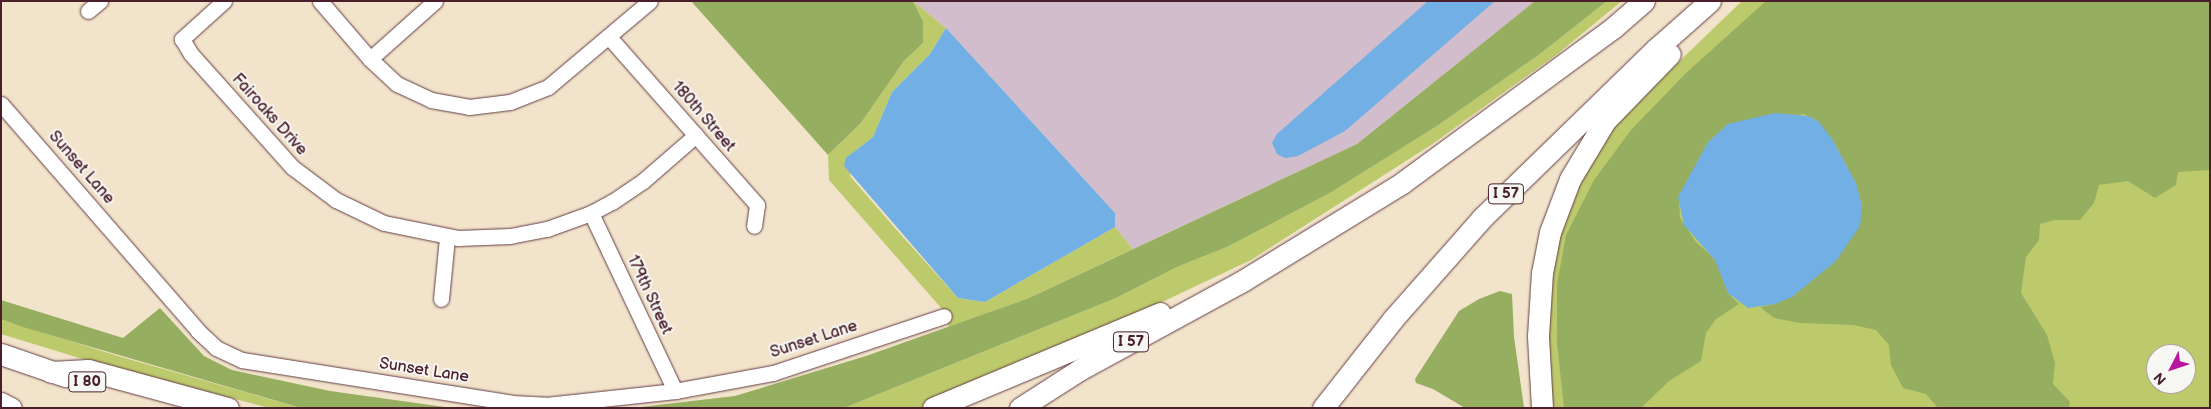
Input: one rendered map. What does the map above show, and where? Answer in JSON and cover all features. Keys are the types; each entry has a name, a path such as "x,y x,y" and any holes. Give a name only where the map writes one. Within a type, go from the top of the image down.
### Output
{"highway":[{"name":"I 57","path":"1020,408 1082,369 1244,280 1402,183 1613,28 1644,1"},
{"name":"I 57","path":"1323,408 1393,319 1482,218 1656,49 1710,1"},
{"path":"1542,408 1538,336 1542,273 1550,232 1570,179 1605,121 1722,1"},
{"path":"933,408 1067,350 1244,280"},
{"name":"I 80","path":"1,354 51,372 173,408"},
{"path":"51,372 88,370 228,408"},
{"path":"1,404 11,408"}],"street":[{"name":"Fairoaks Drive","path":"224,1 182,39 190,54 276,152 318,188 351,208 384,223 447,238 510,236 547,229 591,213 643,181 696,135"},
{"path":"320,1 386,75 431,100 464,107 488,106 510,102 548,87 650,1"},
{"path":"370,59 435,1"},
{"name":"180th Street","path":"609,37 758,206 754,226"},
{"name":"Sunset Lane","path":"1,104 198,331 216,348 234,358 512,403 546,405 675,391 773,373 944,316"},
{"name":"179th Street","path":"591,213 675,391"},
{"path":"442,299 447,238"}],"shaded area":[{"path":"913,1 1535,1 1357,144 1133,249 1115,227 1115,213 946,28"}],"green space":[{"path":"691,1 913,1 923,21 923,43 904,61 861,123 828,155"},
{"path":"913,1 946,28 930,54 892,92 873,137 854,152 850,176 894,227 958,298 985,302 1115,227 1133,249 1029,298 949,327 942,309 829,180 828,155 861,123 904,61 923,43 923,21"},
{"path":"1535,1 1607,1 1540,54 1437,126 1330,193 1227,247 1177,267 1116,298 844,408 632,408 735,396 866,356 1029,298 1357,144"},
{"path":"1607,1 1622,1 1556,55 1431,145 1251,260 1084,339 923,408 844,408 1116,298 1177,267 1227,247 1330,193 1437,126 1540,54"},
{"path":"1742,1 2210,1 2210,408 1551,408 1546,303 1554,248 1568,200 1611,127"},
{"path":"1766,1 2210,1 2210,170 2178,172 2176,185 2155,198 2128,181 2099,185 2094,203 2080,220 2055,220 2040,224 2039,240 2026,257 2021,293 2047,335 2055,363 2053,384 2070,402 2069,408 1938,408 1926,394 1903,388 1891,365 1889,345 1876,330 1853,325 1800,323 1774,318 1760,307 1775,304 1862,206 1856,184 1836,146 1818,121 1804,114 1728,124 1708,142 1679,198 1680,218 1696,242 1715,259 1728,293 1739,304 1716,319 1706,333 1701,361 1669,381 1641,408 1564,408 1557,343 1557,284 1566,235 1594,180 1631,130 1686,73"},
{"path":"1500,291 1512,294 1514,337 1524,408 1465,408 1433,389 1416,383 1415,379 1459,311 1479,299"},
{"path":"1,300 123,338 160,308 204,356 232,370 330,391 452,408 301,408 23,327 1,319"},
{"path":"1,319 118,356 301,408 270,408 99,364 1,334"}],"water":[{"path":"1428,1 1495,1 1345,131 1298,156 1285,158 1277,154 1272,143 1277,134"},
{"path":"946,28 1115,213 1115,227 985,302 958,298 844,166 846,158 873,137 892,92 930,54"},
{"path":"1775,113 1808,116 1818,121 1832,139 1856,183 1862,206 1860,226 1836,261 1792,297 1775,304 1748,308 1728,293 1715,260 1684,225 1678,197 1708,142 1728,124"}]}
